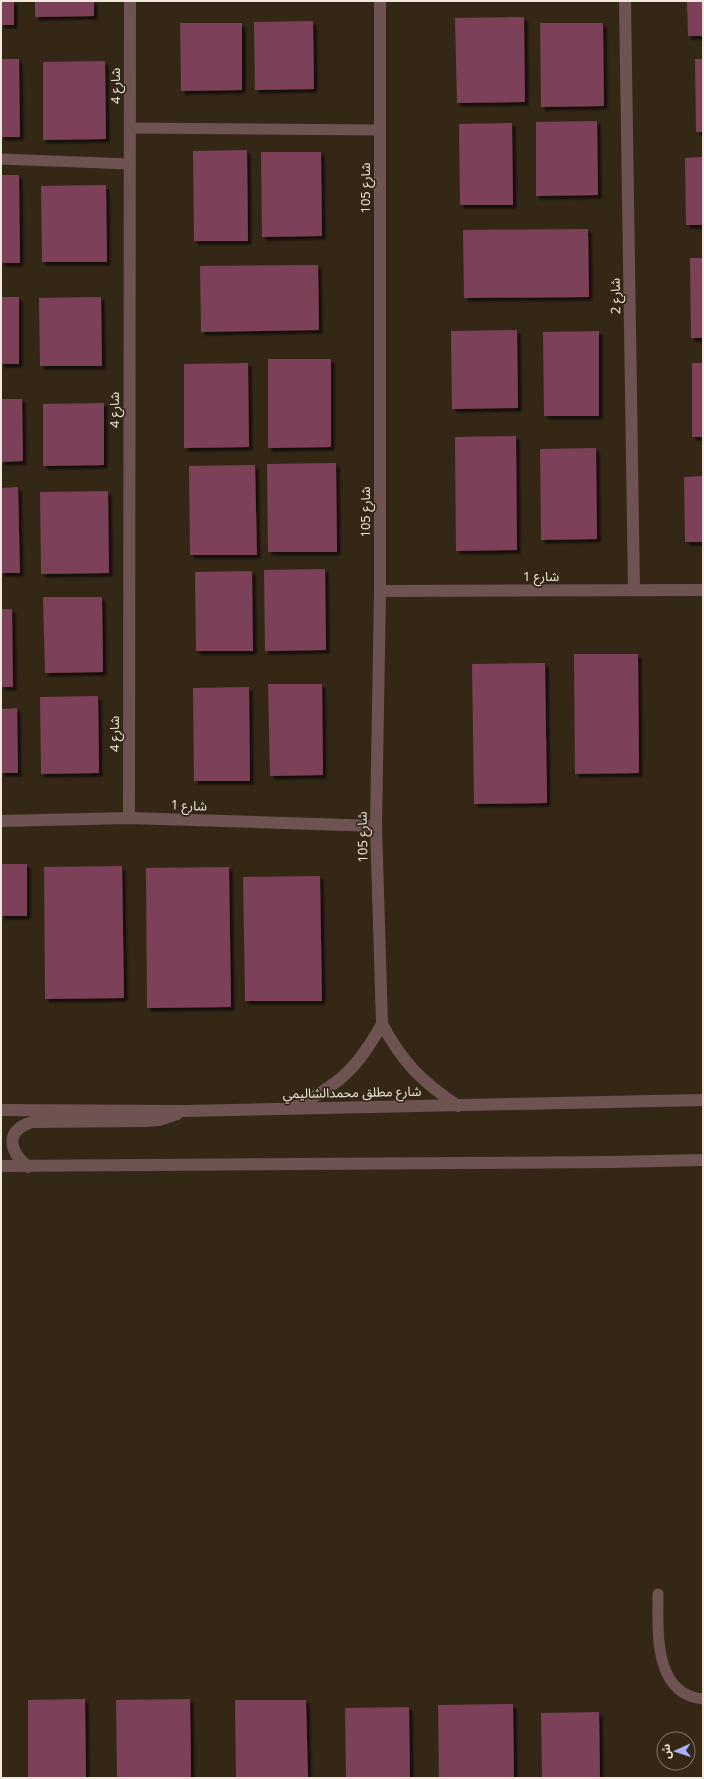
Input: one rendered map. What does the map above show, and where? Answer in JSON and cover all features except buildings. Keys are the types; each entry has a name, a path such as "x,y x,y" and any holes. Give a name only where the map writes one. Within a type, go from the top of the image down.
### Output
{"street":[{"name":"شارع 4","path":"129,818 130,1"},
{"name":"شارع 105","path":"380,1 380,591 376,826 382,1024 396,1049 413,1071 435,1090 458,1106"},
{"name":"شارع 2","path":"625,1 634,590"},
{"name":"شارع 1","path":"380,591 703,590"},
{"name":"شارع 1","path":"1,821 129,818 376,826"},
{"path":"293,1108 321,1094 346,1075 367,1051 382,1024"},
{"name":"شارع مطلق محمدالشاليمي","path":"1,1110 183,1111 703,1100"},
{"path":"28,1167 17,1158 12,1145 13,1136 22,1126 32,1122 152,1121 169,1118 183,1111"},
{"path":"1,1166 28,1167 703,1160"}],"lane":[{"path":"130,128 380,130"},
{"path":"1,160 130,164"},
{"path":"658,1594 658,1632 663,1667 677,1689 692,1698 703,1699"}]}
